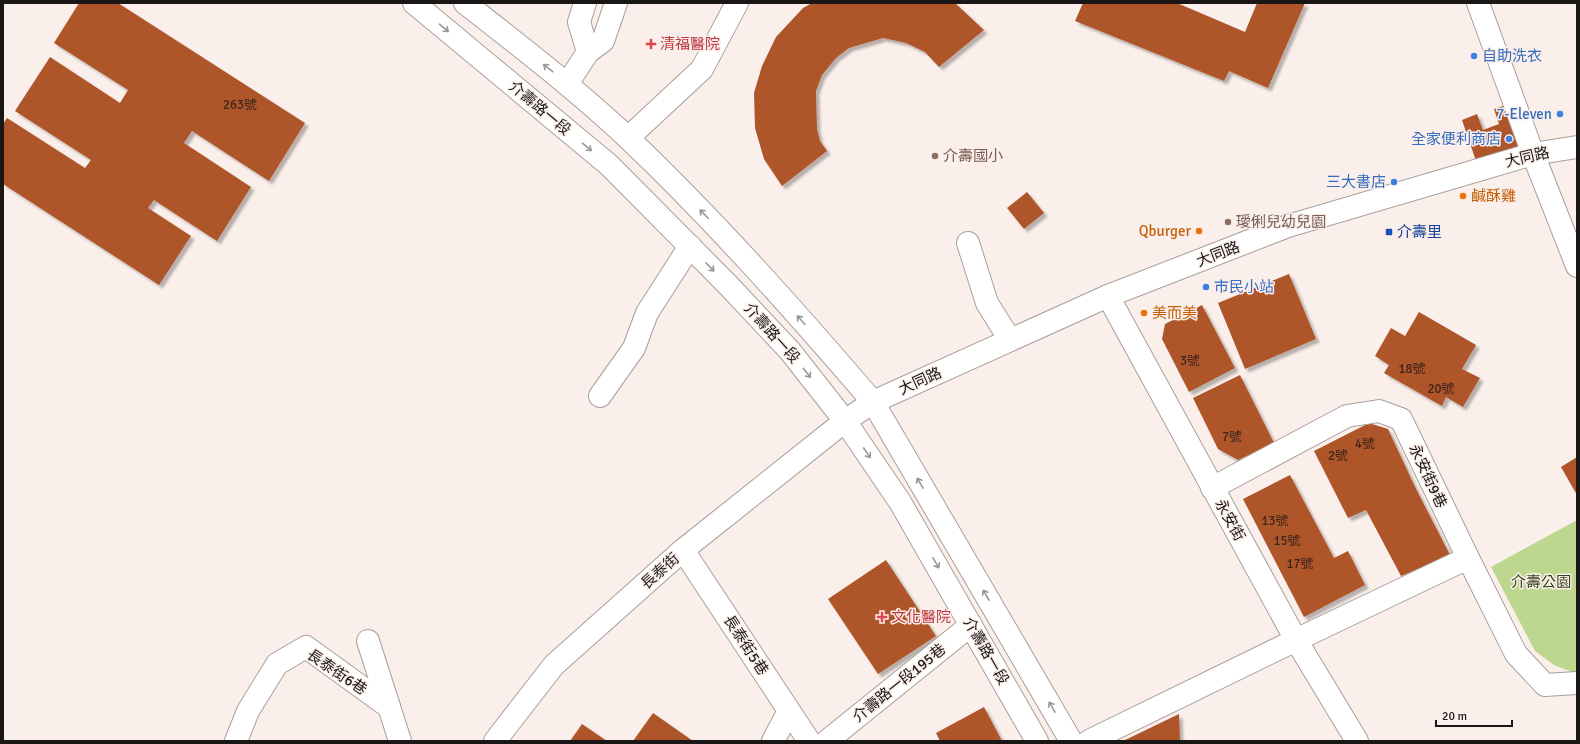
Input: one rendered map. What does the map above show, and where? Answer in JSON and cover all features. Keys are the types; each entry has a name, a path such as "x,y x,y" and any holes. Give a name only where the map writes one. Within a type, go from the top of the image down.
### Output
{"street":[{"name":"介壽路一段","path":"414,3 609,165 690,246 790,351 845,421 900,502 1037,741"},
{"name":"介壽路一段","path":"465,3 567,84 628,138 714,224 831,353 873,402 1071,741"},
{"path":"585,3 579,22 588,52"},
{"path":"567,84 588,52 603,41 616,3"},
{"path":"628,138 702,69 737,3"},
{"path":"1478,3 1533,154 1577,266"},
{"name":"大同路","path":"845,421 873,402 1108,296 1288,226 1533,154 1577,147"},
{"path":"968,243 987,303 1010,340"},
{"path":"600,396 634,348 647,313 690,246"},
{"name":"永安街","path":"1108,296 1296,640 1357,741"},
{"name":"永安街9巷","path":"1212,488 1347,416 1379,411 1401,420 1516,654 1545,685 1577,683"},
{"name":"長泰街","path":"495,741 554,666 683,550 845,421"},
{"name":"長泰街5巷","path":"683,550 809,741"},
{"path":"1089,741 1468,558"},
{"name":"介壽路一段195巷","path":"827,741 971,625"},
{"path":"368,641 400,741"},
{"name":"長泰街6巷","path":"236,741 248,712 277,664 306,648 389,707"},
{"path":"773,741 789,711"}],"green space":[{"name":"介壽公園","path":"1577,520 1577,673 1575,673 1554,665 1535,651 1491,567"}],"building":[{"path":"79,3 118,3 305,123 269,181 192,131 184,143 251,187 217,241 154,200 148,208 191,236 159,285 3,184 3,124 7,118 85,168 91,160 15,111 50,57 120,103 128,90 54,43"},
{"path":"812,3 955,3 984,30 939,67 925,52 906,43 883,38 849,48 836,58 822,75 816,91 817,129 820,141 827,151 782,186 764,159 755,128 754,93 762,66 776,37 803,8"},
{"path":"1083,3 1177,3 1245,32 1257,3 1305,3 1268,88 1229,71 1224,81 1075,21"},
{"path":"1509,104 1525,147 1476,161 1462,120 1477,114 1483,130 1499,124 1494,109"},
{"path":"1027,192 1044,213 1024,229 1007,208"},
{"path":"1289,274 1316,339 1245,369 1218,303"},
{"path":"1202,305 1235,368 1189,392 1162,339 1165,324"},
{"path":"1419,312 1476,345 1462,369 1480,378 1463,407 1446,397 1442,406 1384,373 1389,365 1375,356 1391,328 1405,336"},
{"path":"1240,375 1274,443 1238,460 1218,449 1193,398"},
{"path":"1369,423 1388,429 1415,487 1450,555 1401,576 1366,510 1348,518 1314,451"},
{"path":"1577,457 1577,495 1561,467"},
{"path":"1290,475 1334,558 1348,551 1365,585 1304,617 1243,499"},
{"name":"文化醫院","path":"886,560 936,636 878,674 828,599"},
{"path":"984,707 1002,741 940,741 936,733"},
{"path":"653,713 693,741 633,741"},
{"path":"1179,714 1180,741 1123,741"},
{"path":"582,724 607,741 570,741"}],"place":[{"name":"清福醫院","path":"651,44"},
{"name":"自助洗衣","path":"1474,56"},
{"name":"7-Eleven","path":"1560,114"},
{"name":"全家便利商店","path":"1509,139"},
{"name":"介壽國小","path":"935,156"},
{"name":"三大書店","path":"1394,182"},
{"name":"鹹酥雞","path":"1463,196"},
{"name":"璦俐兒幼兒園","path":"1228,222"},
{"name":"Qburger","path":"1199,231"},
{"name":"介壽里","path":"1389,232"},
{"name":"市民小站","path":"1206,287"},
{"name":"美而美","path":"1144,313"},
{"name":"文化醫院","path":"882,617"}]}
